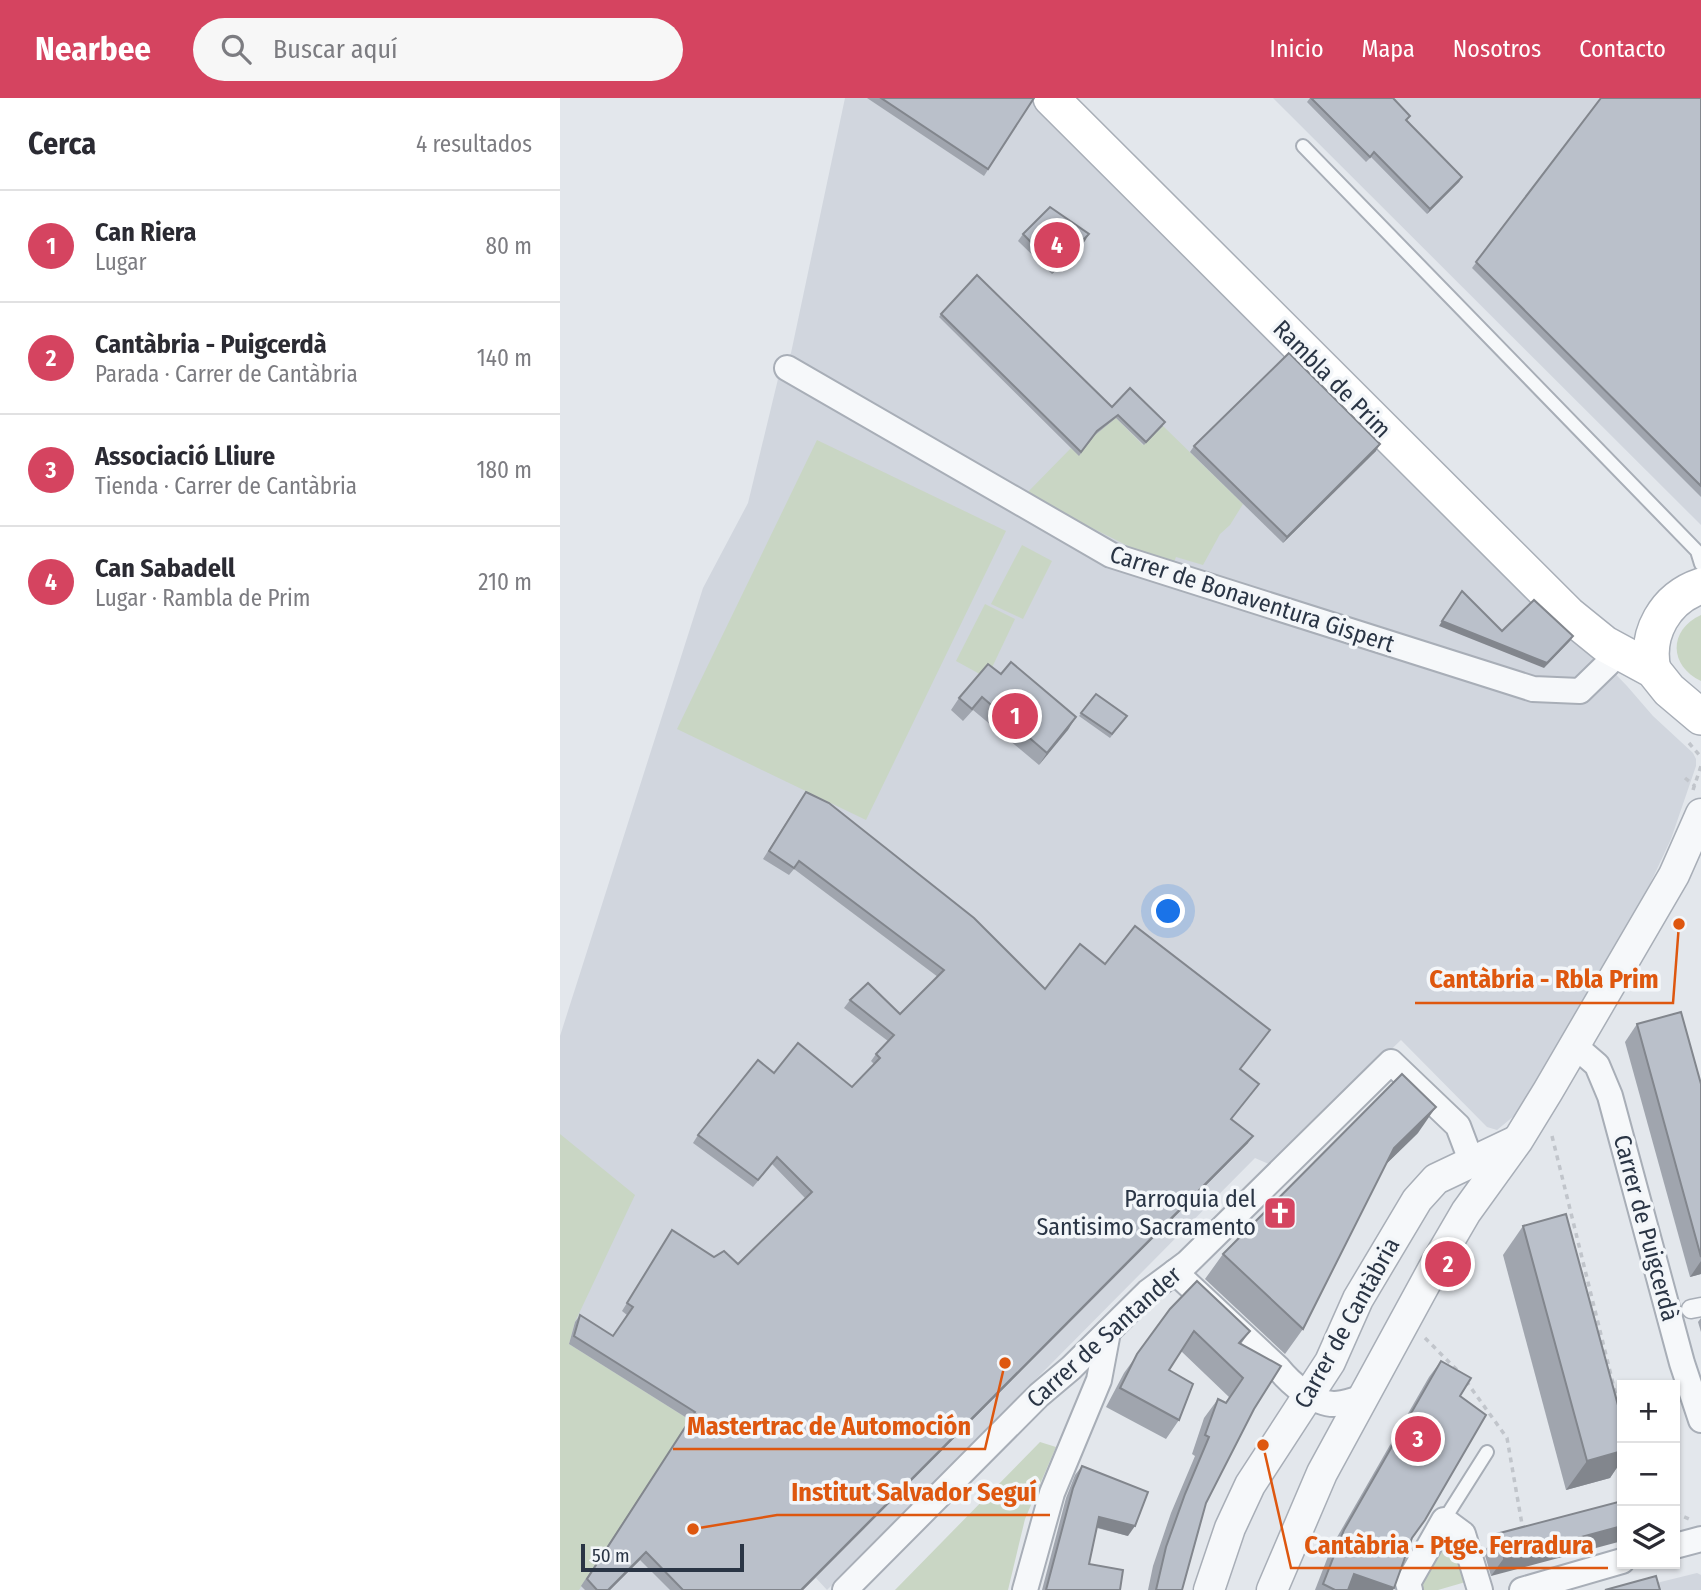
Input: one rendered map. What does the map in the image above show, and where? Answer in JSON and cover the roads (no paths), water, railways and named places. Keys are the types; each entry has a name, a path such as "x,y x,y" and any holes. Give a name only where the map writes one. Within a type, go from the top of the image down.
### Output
{"main road":[{"name":"Rambla de Prim","path":"1051,98 1568,614 1619,653 1653,670"},
{"path":"1619,653 1656,626 1676,600 1701,586"},
{"path":"1656,626 1651,652 1653,670 1669,690 1699,712"}],"street":[{"name":"Carrer de Bonaventura Gispert","path":"787,368 1111,555 1533,689 1580,691 1619,653"},
{"name":"Carrer de Cantàbria","path":"1272,1590 1322,1473 1466,1212 1518,1140 1693,860 1701,814"},
{"name":"Carrer de Puigcerdà","path":"1575,1046 1597,1065 1610,1097 1682,1363 1701,1420"},
{"name":"Carrer de Santander","path":"845,1590 1039,1395 1071,1368 1148,1292 1175,1272 1391,1062 1458,1126 1472,1163"},
{"name":"Carrer de Cantàbria","path":"1209,1590 1226,1538 1250,1485 1333,1355 1358,1299 1417,1200 1436,1179 1518,1140"},
{"path":"1175,1272 1285,1377 1309,1395 1321,1402 1335,1404 1362,1398"},
{"path":"1025,1590 1052,1493 1099,1380 1108,1332"},
{"path":"1410,1590 1408,1583 1444,1520 1463,1534 1480,1590"},
{"path":"1680,1545 1701,1539"},
{"path":"1522,1590 1617,1562"}],"lane":[{"path":"1303,146 1697,551 1701,564"},
{"path":"1444,1520 1487,1452"}],"place":[{"name":"Can Sabadell","path":"1057,245"},
{"name":"Can Riera","path":"1015,716"},
{"name":"Cantàbria - Rbla Prim","path":"1679,924"},
{"name":"Parroquia del Santisimo Sacramento","path":"1280,1213"},
{"name":"Cantàbria - Puigcerdà","path":"1448,1264"},
{"name":"Mastertrac de Automoción","path":"1005,1363"},
{"name":"Associació Lliure","path":"1418,1439"},
{"name":"Cantàbria - Ptge. Ferradura","path":"1263,1445"},
{"name":"Institut Salvador Seguí","path":"693,1529"}]}
